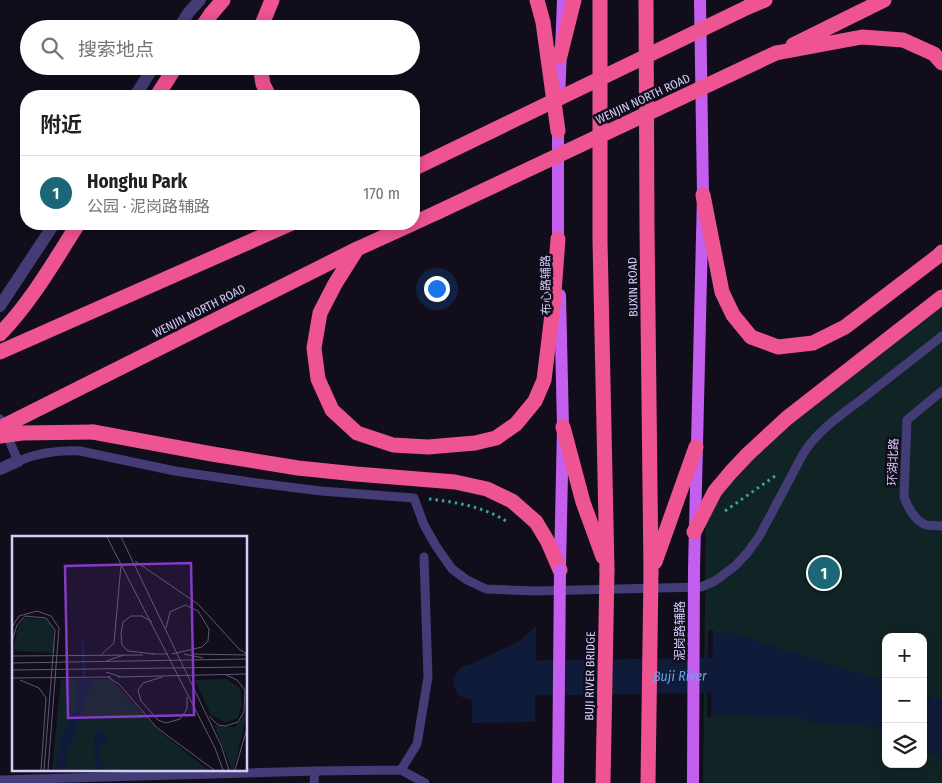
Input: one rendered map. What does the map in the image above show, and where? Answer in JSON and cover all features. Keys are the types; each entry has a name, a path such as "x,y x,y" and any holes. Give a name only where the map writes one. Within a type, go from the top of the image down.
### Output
{"highway":[{"path":"207,20 223,0"},
{"path":"264,20 272,0"},
{"path":"537,0 543,22 558,131"},
{"path":"560,56 574,0"},
{"path":"600,0 600,240 607,570"},
{"name":"BUXIN ROAD","path":"646,0 651,573"},
{"path":"420,166 765,0"},
{"name":"WENJIN NORTH ROAD","path":"420,220 776,53 884,0"},
{"path":"776,53 862,37 903,40 934,54 942,63"},
{"path":"161,90 170,75"},
{"path":"262,75 266,90"},
{"path":"702,195 722,292 733,315 751,337 778,347 813,343 845,327 942,252"},
{"path":"0,334 20,311 44,278 74,230"},
{"path":"0,352 276,230"},
{"name":"WENJIN NORTH ROAD","path":"0,428 398,230"},
{"path":"357,249 335,284 320,313 314,348 318,379 332,410 357,433 393,445 428,447 475,443 496,438 516,424 536,401 544,380 553,306 558,239"},
{"path":"694,532 715,491 748,454 787,418 942,297"},
{"path":"563,427 583,502 607,570"},
{"path":"0,436 22,433 93,432 298,468 455,482 487,489 512,501 536,522 548,542 560,570"},
{"path":"648,783 651,573 696,447"},
{"name":"BUJI RIVER BRIDGE","path":"603,783 607,570"}],"main road":[{"name":"布心路辅路","path":"560,570 563,427 558,239 558,131 563,0"},
{"path":"694,532 702,195 700,0"},
{"name":"泥岗路辅路","path":"694,532 694,783"},
{"path":"558,783 560,570"}],"street":[{"path":"184,20 200,0"},
{"path":"139,90 148,75"},
{"path":"0,306 50,230"},
{"path":"0,469 18,461"}],"lane":[{"path":"0,419 18,461 33,455 49,452 80,451 175,471 257,483 321,492 414,498 424,525 452,569 467,580 486,589 536,591 700,587 715,581 735,566 748,552 760,535 801,457 817,435 942,336"},
{"name":"环湖北路","path":"942,391 907,420 904,496 913,516 925,525 942,526"},
{"path":"401,770 417,744 428,677 424,557"},
{"path":"0,780 401,770 425,783"},
{"path":"314,771 314,783"}],"path":[{"path":"724,512 778,474"},
{"path":"414,498 432,499 464,505 495,514 508,522"}],"green space":[{"path":"942,298 942,783 703,783 706,510 734,464"}],"water":[{"path":"536,626 535,722 472,723 471,664 518,642"},
{"path":"711,632 733,633 882,681 882,727 818,724 801,718 710,715"},
{"path":"927,695 942,700 942,760 927,751"}],"pier":[{"path":"713,630 711,718 709,718 707,715 708,632"}],"waterway":[{"name":"Buji River","path":"471,682 536,678 733,675 757,680"}],"place":[{"name":"Honghu Park","path":"824,573"}]}
